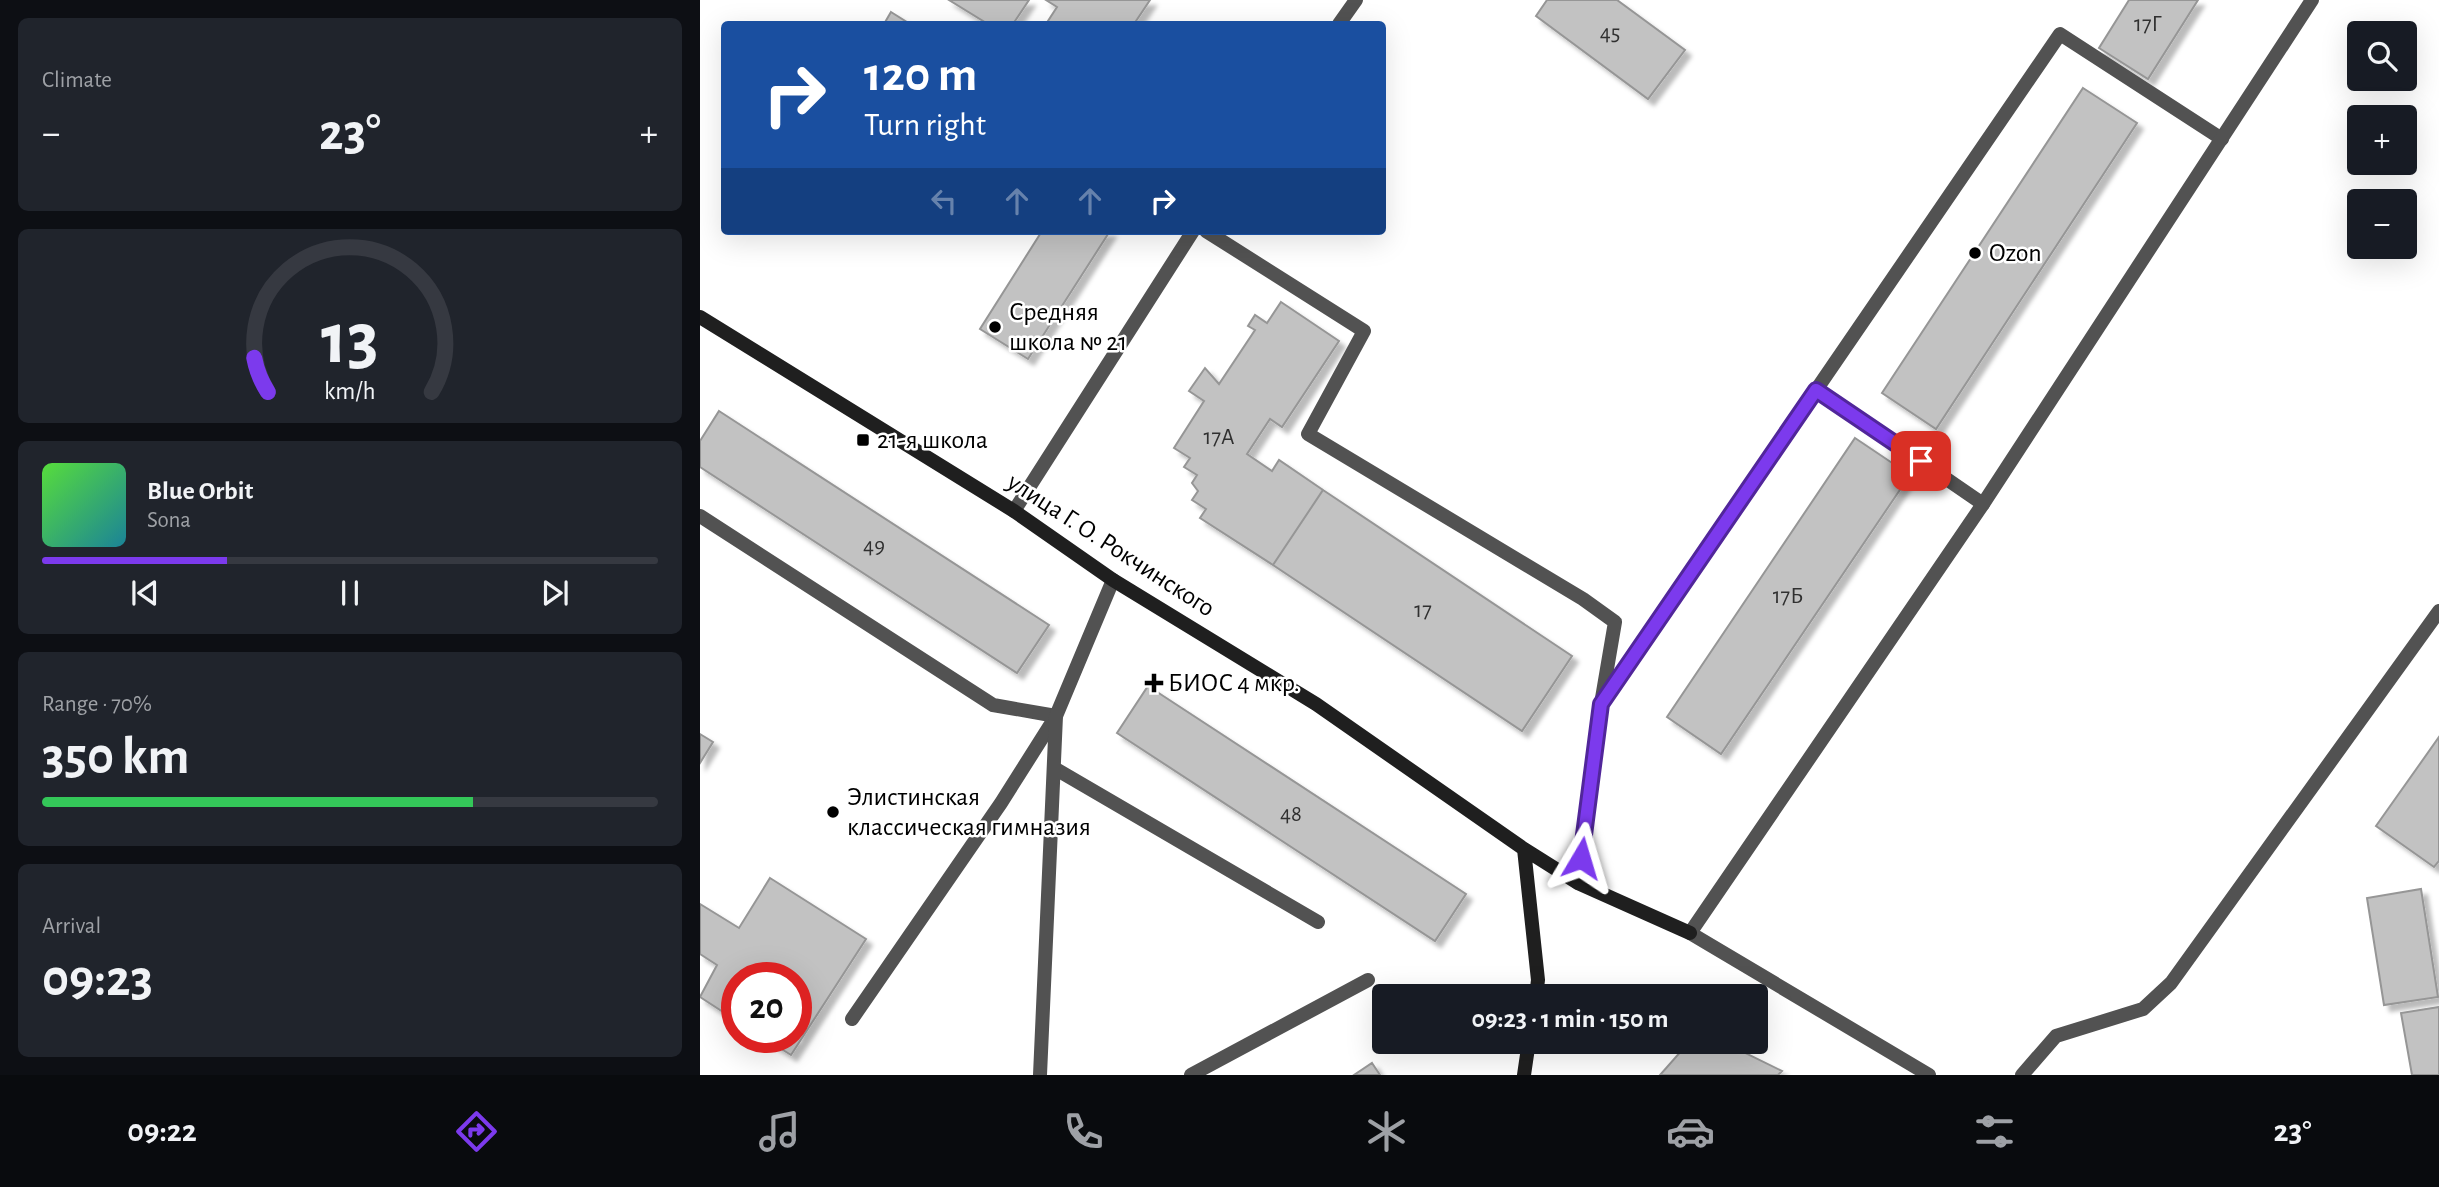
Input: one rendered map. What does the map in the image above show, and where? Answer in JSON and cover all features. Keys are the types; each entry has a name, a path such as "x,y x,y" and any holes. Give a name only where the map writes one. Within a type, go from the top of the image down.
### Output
{"street":[{"path":"1341,21 1356,0"},
{"path":"1924,1074 1690,933 1983,504 2312,0"},
{"path":"1601,704 2060,34 2222,139"},
{"path":"1014,511 1190,235"},
{"path":"1212,235 1364,331 1308,434 1583,599 1615,622 1601,704 1578,883"},
{"name":"улица Г. О. Рокчинского","path":"700,317 1014,511 1113,580 1316,704 1524,849 1578,883 1690,933"},
{"path":"1816,390 1983,504"},
{"path":"700,516 993,705 1056,716"},
{"path":"852,1019 1001,803 1056,716 1113,580"},
{"path":"2022,1075 2056,1036 2143,1009 2171,983 2439,611"},
{"path":"1040,1075 1056,716"},
{"path":"1054,768 1318,922"},
{"path":"1524,849 1538,984"},
{"path":"1191,1075 1368,980"},
{"path":"1524,1075 1527,1054"}],"building":[{"path":"949,0 1029,0 1015,21 983,21"},
{"path":"1046,0 1150,0 1136,21 1048,21 1057,7"},
{"path":"1547,0 1617,0 1685,50 1648,99 1536,16"},
{"path":"2129,0 2198,0 2148,79 2099,48"},
{"path":"891,12 905,21 886,21"},
{"path":"2083,88 2137,123 1936,429 1882,393"},
{"path":"1039,235 1107,235 1028,359 980,329"},
{"path":"1281,302 1339,341 1282,427 1270,419 1247,454 1272,471 1279,460 1323,490 1273,565 1200,518 1206,509 1192,500 1198,491 1192,483 1197,475 1184,467 1190,458 1174,448 1204,401 1189,391 1205,368 1219,384 1255,330 1248,326 1255,315 1267,323"},
{"path":"719,411 1049,625 1017,673 700,467 700,441"},
{"path":"1855,438 1910,475 1721,754 1667,717"},
{"path":"1323,490 1572,656 1522,731 1273,565"},
{"path":"1148,686 1466,894 1435,941 1117,733"},
{"path":"700,734 713,742 700,763"},
{"path":"2439,737 2439,861 2434,867 2376,826"},
{"name":"Элистинская классическая гимназия","path":"770,878 866,939 812,1023 812,962 721,962 721,1011 700,997 717,965 700,954 700,904 739,928"},
{"path":"2421,889 2438,997 2384,1005 2367,898"},
{"path":"2439,1007 2439,1075 2412,1075 2401,1013"},
{"path":"1679,1054 1747,1054 1782,1071 1778,1075 1660,1075"},
{"path":"1372,1063 1380,1075 1354,1075"}],"place":[{"name":"Ozon","path":"1975,253"},
{"name":"Средняя школа № 21","path":"995,327"},
{"name":"21-я школа","path":"863,440"},
{"name":"БИОС 4 мкр.","path":"1154,683"},
{"name":"Элистинская классическая гимназия","path":"833,812"}],"route":[{"path":"1581,858 1601,704 1816,390 1921,461"}]}
